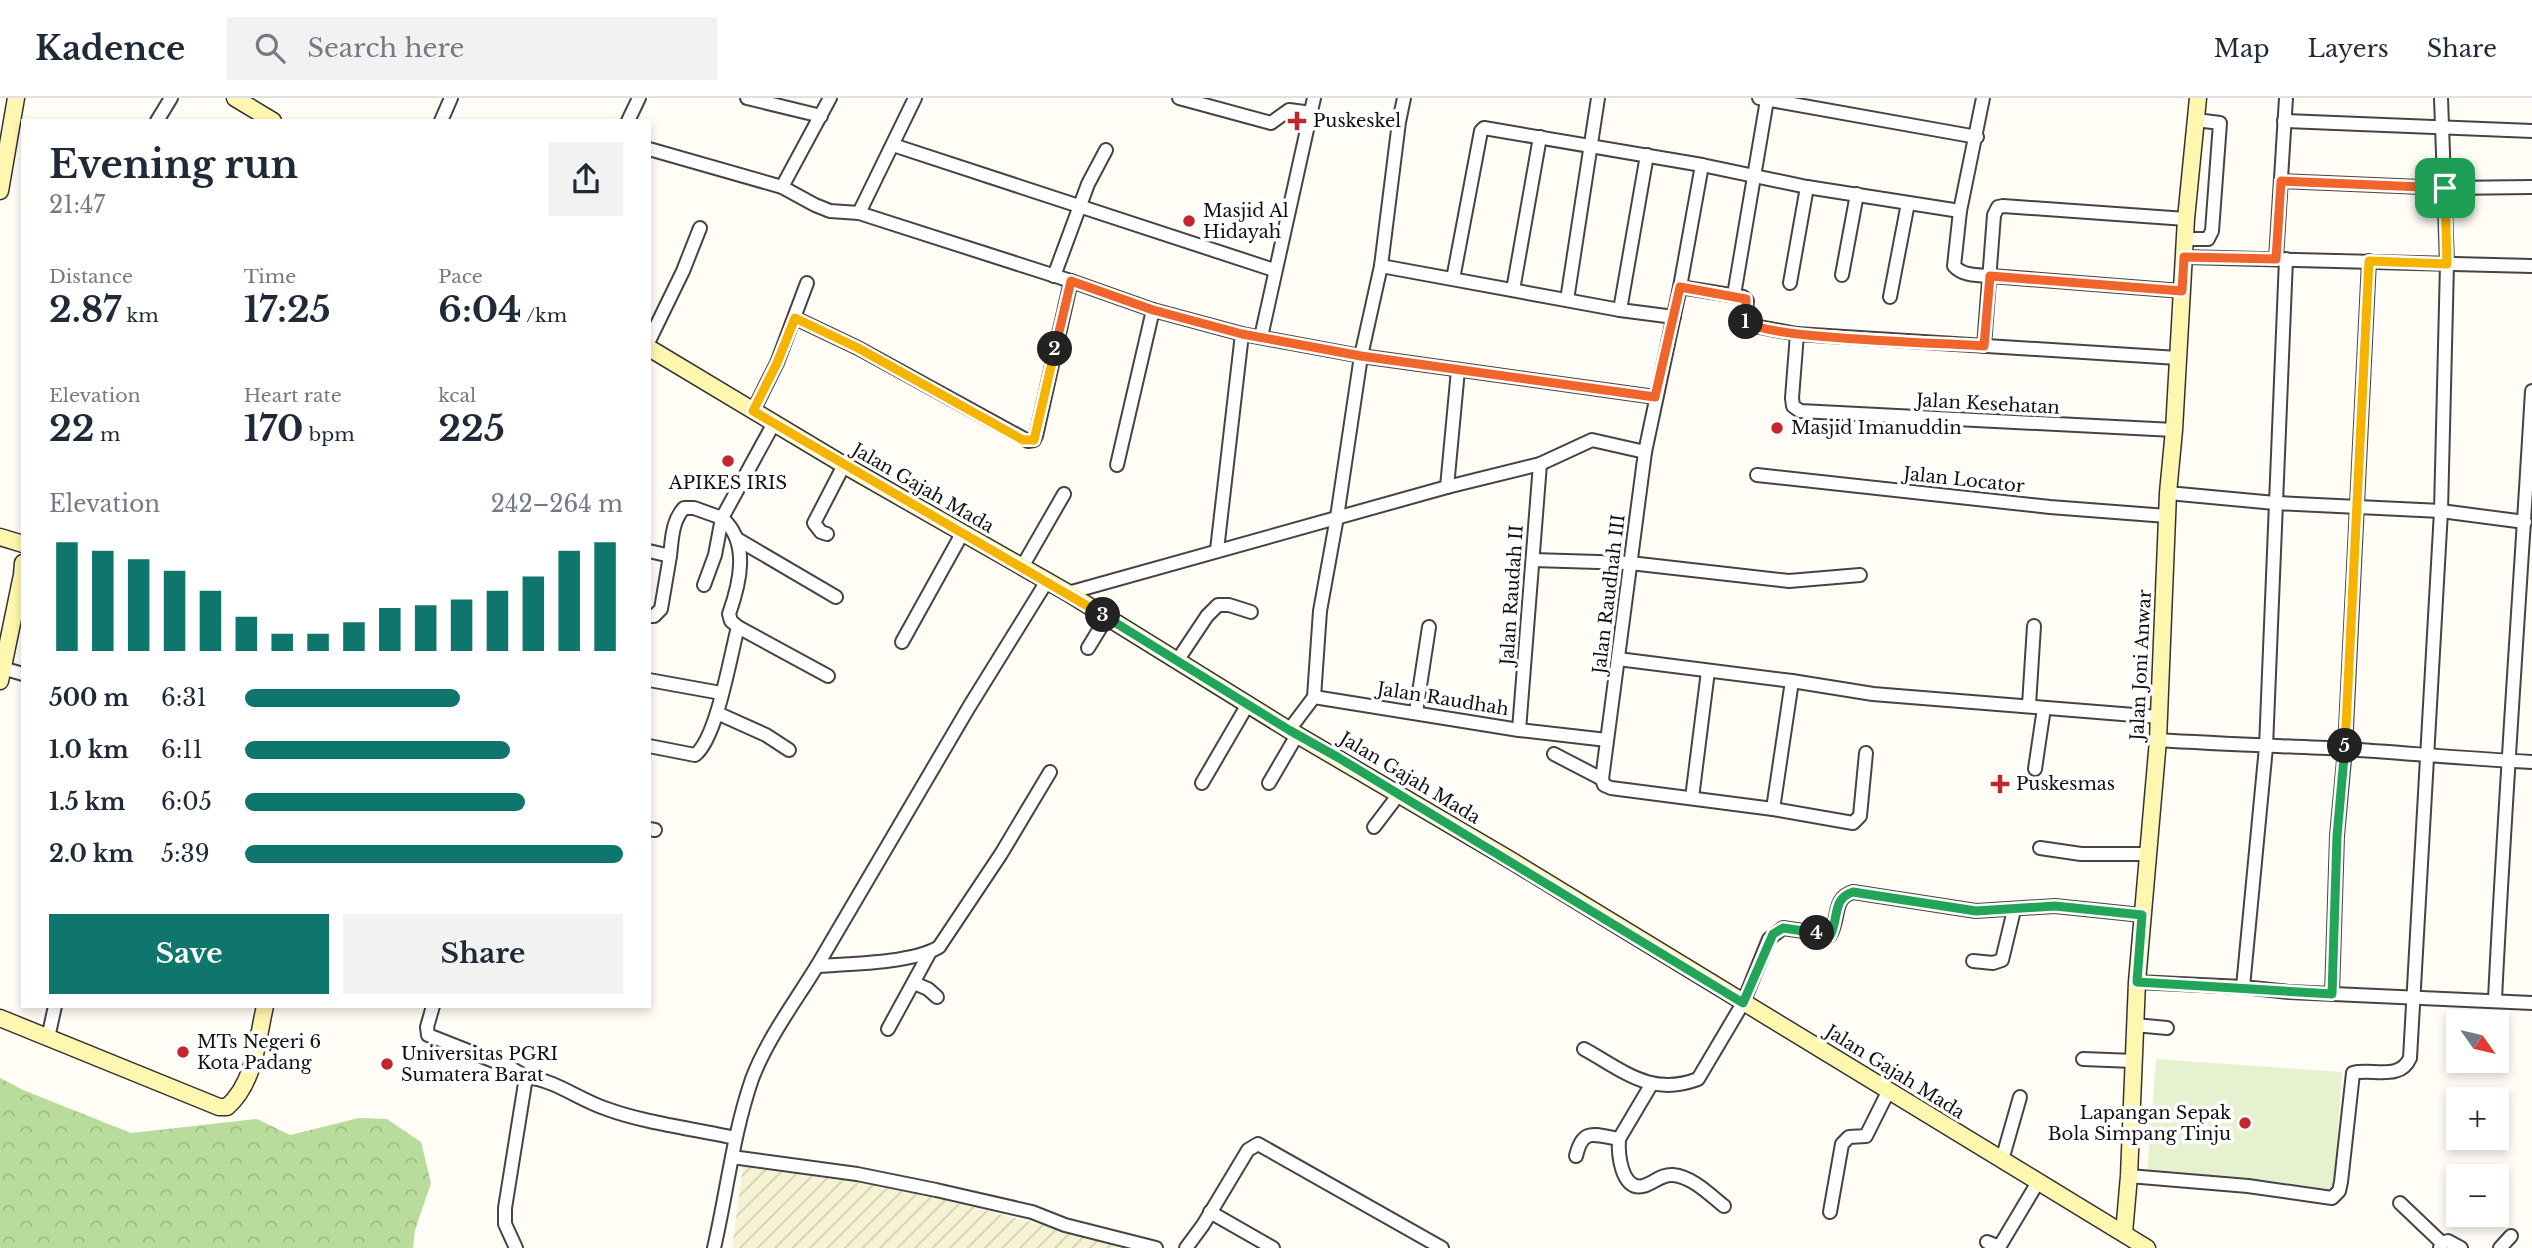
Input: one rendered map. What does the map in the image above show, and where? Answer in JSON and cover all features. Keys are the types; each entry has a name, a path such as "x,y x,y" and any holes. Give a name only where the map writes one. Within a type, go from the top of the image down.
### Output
{"main road":[{"path":"0,191 2,163 16,98"},
{"path":"235,98 270,119"},
{"name":"Jalan Joni Anwar","path":"2124,1233 2137,982 2158,740 2168,493 2186,219 2198,98"},
{"name":"Jalan Gajah Mada","path":"651,349 844,465 1068,593 2147,1248"},
{"path":"0,537 21,543"},
{"path":"1,675 21,584"},
{"path":"0,1018 219,1107 227,1107 244,1090 250,1075 265,1008"}],"street":[{"path":"158,119 171,98"},
{"path":"442,119 451,98"},
{"path":"629,119 639,98"},
{"path":"747,98 821,116"},
{"path":"782,187 830,98"},
{"path":"859,213 915,98"},
{"path":"1179,98 1271,123 1289,110 1312,113"},
{"path":"1261,337 1314,98"},
{"path":"1269,783 1293,732 1314,696 1320,611 1361,356 1381,266 1404,98"},
{"path":"1567,300 1598,98"},
{"path":"1983,98 1960,211 1954,266 1964,273 1990,276 2182,291"},
{"path":"2243,987 2266,747 2276,503 2281,181 2286,98"},
{"path":"2129,1176 2248,1186 2332,1198 2339,1191 2341,1182 2353,1073 2394,1071 2407,1065 2410,1058 2441,511 2447,264 2441,98"},
{"path":"1734,295 1755,176 1763,99 1977,136"},
{"path":"2185,239 2208,239 2212,231 2220,123 2196,120"},
{"path":"2284,121 2532,131"},
{"path":"1454,279 1481,131 1484,128 1702,165 1807,187 1960,211"},
{"path":"1513,290 1540,137"},
{"path":"892,145 1274,270"},
{"path":"651,150 782,187 831,211 859,213 1153,310 1242,334 1361,356 1655,397"},
{"path":"1054,276 1088,184 1106,150"},
{"path":"1620,310 1647,155"},
{"name":"Jalan Raudhah III","path":"1602,779 1645,452 1680,287 1702,165"},
{"path":"2281,181 2445,188 2532,187"},
{"path":"1790,283 1807,187"},
{"path":"1842,275 1857,194"},
{"path":"1891,297 1908,202"},
{"path":"1984,346 1995,212 2003,206 2186,219"},
{"path":"651,337 683,271 700,228"},
{"path":"2184,257 2532,266"},
{"path":"2332,994 2337,836 2345,749 2369,261"},
{"path":"1381,266 1620,310 1674,317"},
{"path":"795,318 858,348 1028,441 1034,440 1036,436 1071,281"},
{"path":"753,411 777,363 807,283"},
{"path":"1680,287 1746,299 1745,320 1749,325 1797,334 2178,358"},
{"path":"1118,465 1153,310"},
{"path":"1217,550 1242,334"},
{"name":"Jalan Kesehatan","path":"1797,334 1792,398 1793,406 1800,411 2174,430"},
{"path":"1447,487 1458,370"},
{"path":"2494,999 2532,391"},
{"path":"704,585 715,555 722,518 774,423"},
{"path":"1068,593 1337,517 1540,464 1582,442 1592,440 1645,452"},
{"name":"Jalan Raudah II","path":"1520,730 1540,464"},
{"path":"827,534 821,532 814,523 844,465"},
{"name":"Jalan Locator","path":"1757,475 2050,507 2167,516"},
{"path":"2168,493 2357,509 2441,511 2525,522"},
{"path":"1022,567 1064,494"},
{"path":"651,616 661,609 677,517 684,508 722,518 729,524 737,539 740,568 729,614 731,621 737,627 828,676"},
{"path":"902,642 963,532"},
{"path":"737,539 836,597"},
{"path":"651,551 670,556"},
{"path":"1533,559 1630,563 1789,581 1860,575"},
{"path":"714,1248 735,1138 753,1077 761,1060 969,707 1047,581"},
{"path":"1177,661 1207,616 1218,605 1229,605 1251,612"},
{"path":"1088,648 1107,617"},
{"path":"2028,705 2035,626"},
{"path":"651,746 695,755 702,749 717,713 737,627"},
{"path":"1416,712 1429,627"},
{"path":"1618,659 1874,694 2159,717"},
{"path":"1692,798 1708,671"},
{"path":"1,675 21,674"},
{"path":"651,680 721,693"},
{"path":"1773,809 1791,681"},
{"name":"Jalan Raudhah","path":"1314,696 1520,730 1608,740"},
{"path":"1202,783 1248,704"},
{"path":"2035,769 2044,708"},
{"path":"717,713 766,735 789,750"},
{"path":"2158,740 2532,762"},
{"path":"1554,754 1602,779 1604,785 1611,788 1773,809 1853,823 1860,816 1866,753"},
{"path":"888,1030 930,952 944,940 1001,854 1050,772"},
{"path":"1374,827 1399,793"},
{"path":"2040,848 2081,853 2146,854"},
{"path":"1584,1049 1651,1085 1672,1086 1698,1079 1743,1003 1773,934 1783,928 1830,936 1834,929 1839,900 1853,892 1976,911 2055,906 2142,915"},
{"path":"1973,961 1993,963 2002,960 2014,910"},
{"path":"817,966 930,952"},
{"path":"2137,982 2532,1003"},
{"path":"914,983 928,989 937,997"},
{"path":"48,1038 55,1008"},
{"path":"432,1008 426,1030 428,1035 509,1067 526,1077 552,1083 609,1111 735,1138"},
{"path":"2135,1025 2167,1028"},
{"path":"2083,1059 2134,1061"},
{"path":"516,1248 505,1224 505,1208 526,1077"},
{"path":"1651,1085 1619,1139 1626,1178 1632,1184 1643,1186 1665,1175 1677,1176 1691,1181 1724,1206"},
{"path":"1830,1212 1842,1144 1849,1137 1866,1136 1888,1092"},
{"path":"2002,1160 2020,1097"},
{"path":"1576,1156 1579,1143 1585,1136 1592,1134 1619,1139"},
{"path":"1186,1248 1248,1150 1258,1144 1435,1246"},
{"path":"732,1157 857,1174 936,1190 1032,1212 1065,1224 1156,1248"},
{"path":"1987,1242 1997,1246 2001,1244 2038,1182"},
{"path":"2400,1203 2441,1245 2448,1241 2461,1248"},
{"path":"1210,1212 1273,1248"},
{"path":"2500,1248 2511,1236"}],"shaded area":[{"path":"743,1166 899,1188 1131,1248 732,1248"}],"green space":[{"name":"Lapangan Sepak Bola Simpang Tinju","path":"2156,1059 2342,1072 2334,1191 2147,1174"},
{"path":"0,1078 23,1090 131,1133 257,1119 290,1135 359,1118 387,1119 421,1142 431,1183 415,1230 413,1248 0,1248"}],"place":[{"name":"Puskeskel","path":"1297,121"},
{"name":"Masjid Al Hidayah","path":"1189,221"},
{"name":"Masjid Imanuddin","path":"1777,428"},
{"name":"APIKES IRIS","path":"728,461"},
{"name":"Puskesmas","path":"2000,784"},
{"name":"MTs Negeri 6 Kota Padang","path":"183,1052"},
{"name":"Universitas PGRI Sumatera Barat","path":"387,1064"},
{"name":"Lapangan Sepak Bola Simpang Tinju","path":"2245,1123"}],"route":[{"path":"2281,181 2445,188 2447,264 2369,261 2345,749 2337,836 2332,994 2137,982 2142,915 2055,906 1976,911 1853,892 1839,900 1834,929 1830,936 1783,928 1773,934 1743,1003 1512,861 1289,730 1068,593 753,411 777,363 795,318 858,348 1023,440 1034,440 1071,281 1153,310 1242,334 1361,356 1655,397 1680,287 1746,299 1745,320 1749,325 1797,334 1984,346 1990,276 2182,291 2184,257 2276,259 2281,181"}]}
